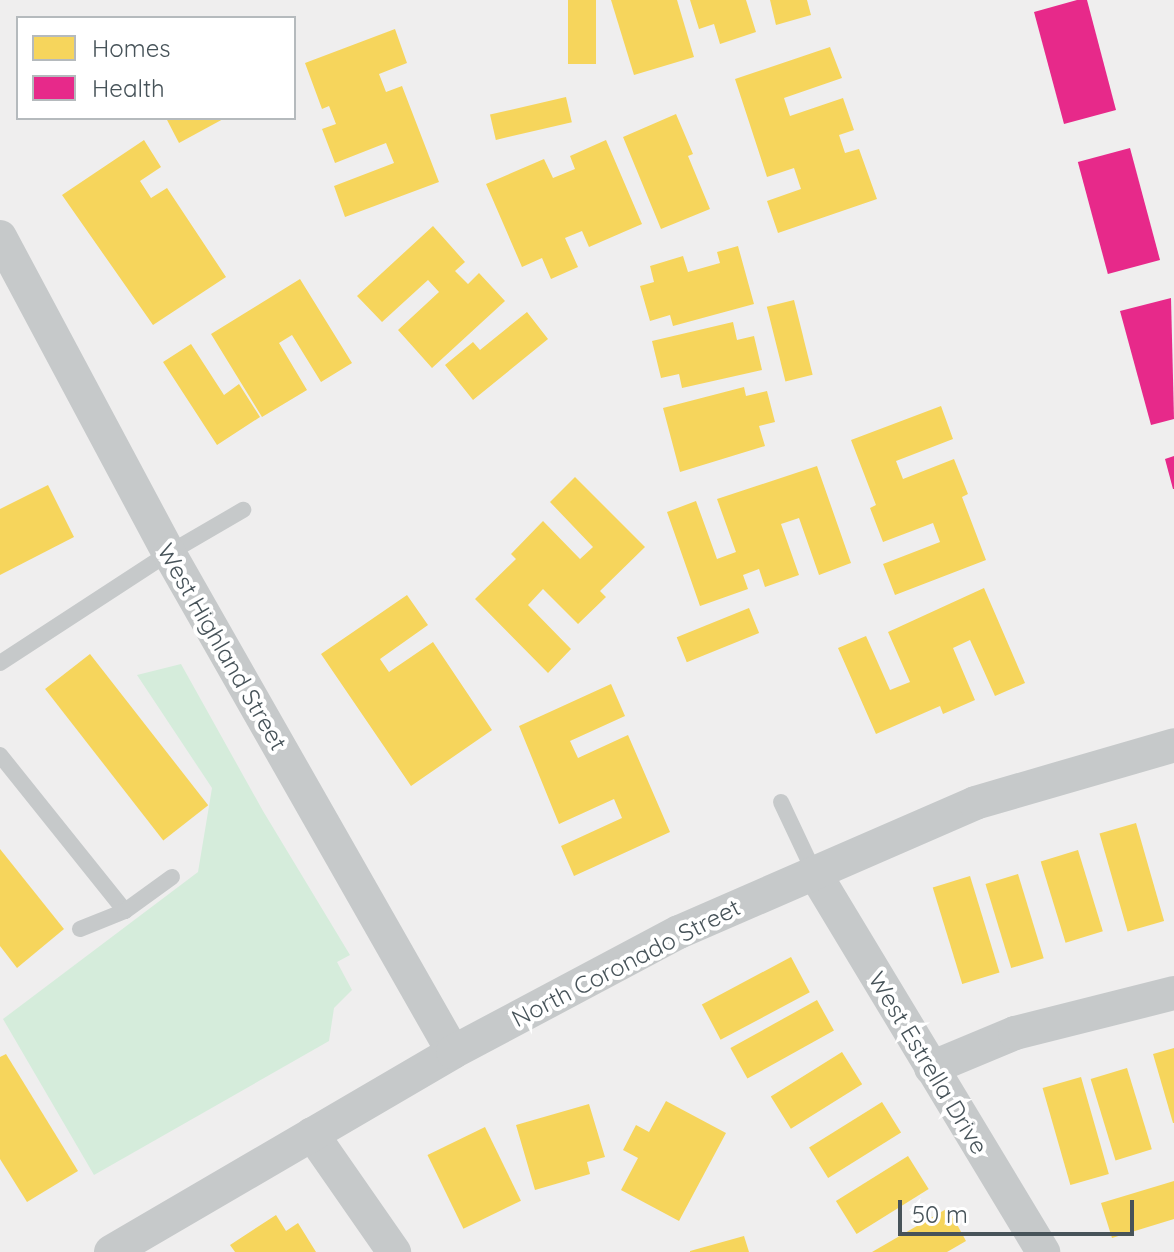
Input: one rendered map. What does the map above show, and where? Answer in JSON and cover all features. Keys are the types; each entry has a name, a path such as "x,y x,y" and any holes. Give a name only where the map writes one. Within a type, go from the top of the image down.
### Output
{"street":[{"name":"West Highland Street","path":"0,237 169,553 453,1052"},
{"name":"North Coronado Street","path":"111,1252 453,1052 679,932 975,803 1174,745"},
{"name":"West Estrella Drive","path":"814,872 1043,1252"},
{"path":"931,1068 1015,1033 1174,993"},
{"path":"312,1134 394,1252"}],"lane":[{"path":"0,663 169,553 243,510"},
{"path":"0,755 125,911"},
{"path":"781,802 814,872"},
{"path":"80,929 125,911 172,877"}],"green space":[{"path":"181,664 263,811 350,955 337,962 352,990 334,1008 329,1041 94,1175 3,1019 198,872 212,788 137,675"}],"building: Homes":[{"path":"568,0 596,0 596,64 568,64"},
{"path":"611,0 677,0 694,57 634,75"},
{"path":"690,0 746,0 756,32 720,44 714,24 699,29"},
{"path":"770,0 807,0 811,15 776,25"},
{"path":"395,29 407,63 379,74 386,92 402,86 439,182 345,217 334,186 394,163 386,143 335,163 322,129 336,124 329,106 322,109 305,63"},
{"path":"830,47 842,78 784,98 790,116 843,98 854,130 839,135 845,153 859,149 877,199 778,233 767,201 801,189 794,168 767,177 735,79"},
{"path":"566,97 572,122 496,140 490,115"},
{"path":"676,114 693,154 688,156 710,209 661,229 623,137"},
{"path":"167,120 221,120 179,143"},
{"path":"144,140 161,167 140,181 151,198 167,188 226,277 153,325 62,195"},
{"path":"606,140 642,224 589,247 582,231 565,238 578,267 551,279 542,258 522,267 486,184 544,159 553,178 575,169 570,156"},
{"path":"433,226 465,262 455,271 468,284 479,273 505,301 432,368 398,330 439,292 428,280 382,322 357,296"},
{"path":"738,246 754,304 673,326 670,315 650,321 640,286 654,282 650,266 683,256 688,272 720,263 717,252"},
{"path":"300,279 352,363 321,382 292,335 279,343 307,390 262,417 211,334"},
{"path":"794,300 813,375 785,381 767,307"},
{"path":"527,312 548,339 473,400 445,365 473,342 480,350"},
{"path":"733,322 737,340 754,336 762,370 682,388 679,374 661,378 652,341"},
{"path":"191,344 224,395 239,384 260,417 217,445 163,362"},
{"path":"744,387 746,396 767,391 775,422 759,426 765,446 680,472 663,408"},
{"path":"941,406 953,439 896,461 903,479 954,459 968,494 962,497 986,560 895,595 883,564 940,542 933,523 883,542 870,508 876,505 851,440"},
{"path":"817,466 851,563 819,575 799,518 781,524 799,575 765,587 759,569 743,575 748,589 700,606 667,512 696,501 717,559 736,552 717,499"},
{"path":"575,477 645,547 600,591 606,597 578,624 543,589 528,605 571,649 548,673 475,599 516,559 511,554 543,521 580,559 593,547 550,502"},
{"path":"48,485 74,537 0,575 0,509"},
{"path":"984,588 1025,683 995,696 970,640 953,648 975,700 943,714 940,706 876,734 838,648 866,636 890,690 910,682 888,632"},
{"path":"407,595 428,625 380,659 389,672 433,642 492,730 411,786 321,654"},
{"path":"749,608 759,633 687,662 677,637"},
{"path":"90,654 208,805 163,840 45,689"},
{"path":"611,684 625,716 570,741 578,758 628,735 670,832 574,876 561,846 622,818 614,799 559,824 519,726"},
{"path":"1136,823 1164,921 1128,932 1099,833"},
{"path":"0,849 64,929 17,968 0,946"},
{"path":"1078,850 1103,931 1066,943 1041,861"},
{"path":"1018,874 1044,958 1011,968 985,884"},
{"path":"970,876 1000,973 962,984 933,887"},
{"path":"791,957 810,992 721,1040 702,1004"},
{"path":"817,1000 834,1031 747,1079 730,1048"},
{"path":"1174,1048 1174,1123 1173,1123 1153,1054"},
{"path":"842,1052 862,1084 791,1129 771,1097"},
{"path":"6,1054 78,1171 27,1202 0,1159 0,1057"},
{"path":"1127,1068 1152,1149 1116,1160 1091,1079"},
{"path":"1081,1077 1109,1174 1070,1185 1043,1088"},
{"path":"666,1101 726,1133 679,1221 621,1190 638,1158 623,1150 636,1125 649,1132"},
{"path":"882,1102 901,1133 828,1178 809,1148"},
{"path":"589,1104 605,1157 587,1162 590,1174 535,1190 516,1125"},
{"path":"485,1127 521,1201 463,1229 427,1155"},
{"path":"908,1156 929,1189 857,1234 836,1201"},
{"path":"1174,1181 1174,1219 1112,1238 1101,1203"},
{"path":"948,1208 966,1241 947,1252 872,1252"},
{"path":"276,1215 286,1231 298,1223 316,1252 235,1252 230,1245"},
{"path":"744,1236 749,1252 690,1252 690,1251"}],"building: Health":[{"path":"1087,0 1116,110 1064,124 1034,12"},
{"path":"1130,148 1160,260 1108,274 1078,162"},
{"path":"1171,298 1174,419 1151,425 1120,311"},
{"path":"1174,456 1174,489 1173,489 1165,459"}]}
